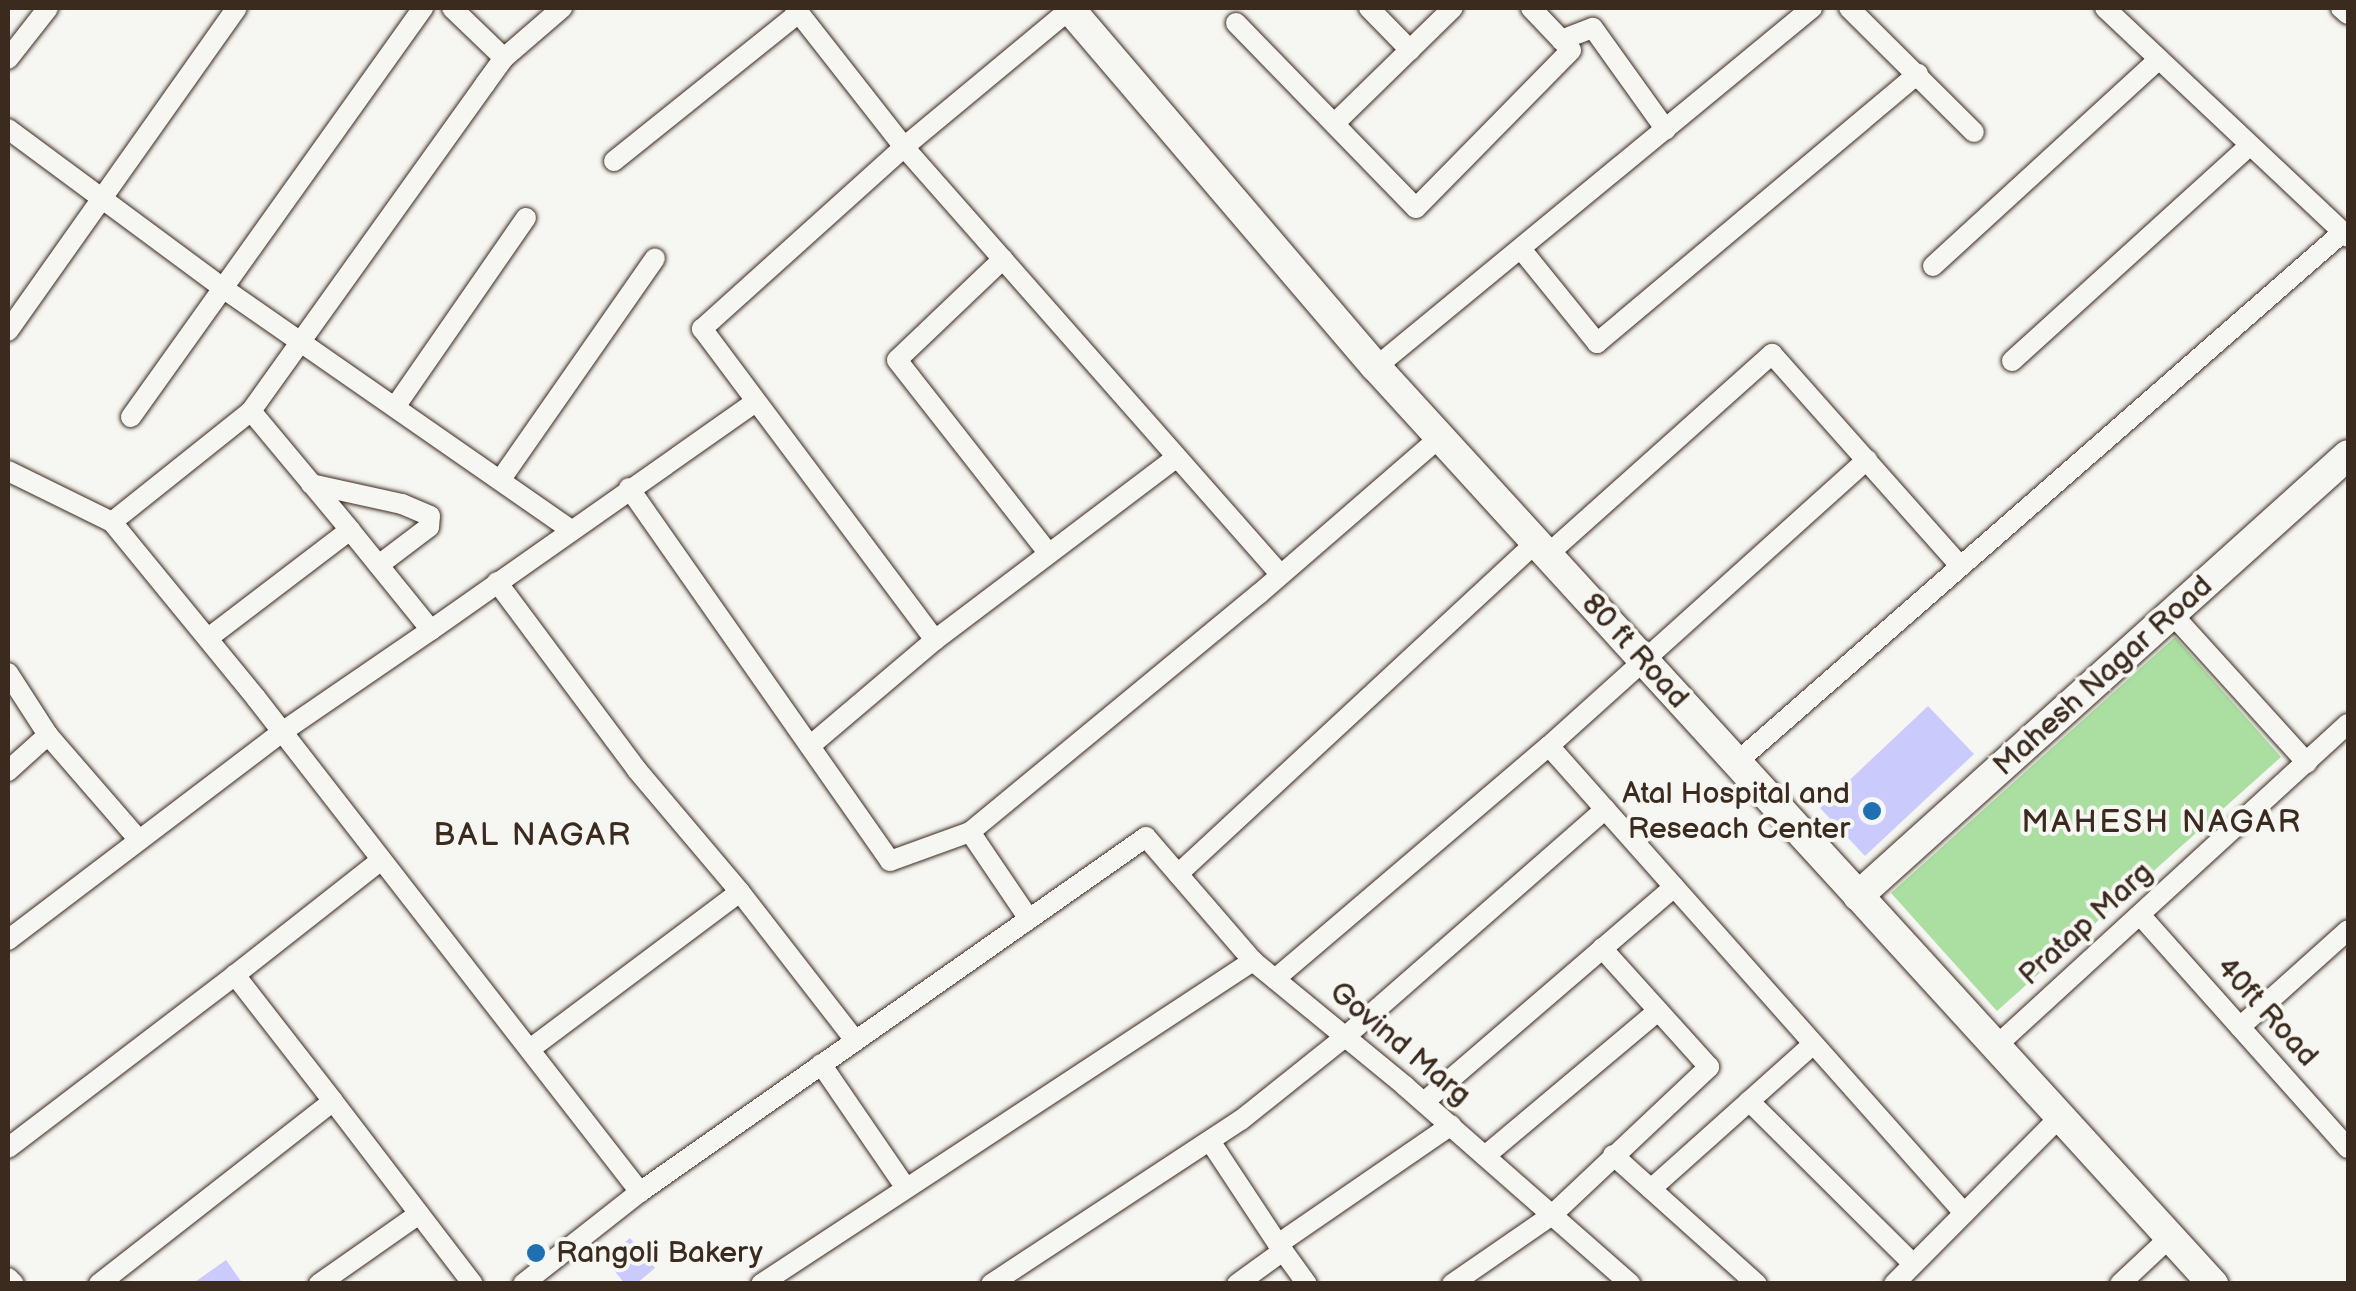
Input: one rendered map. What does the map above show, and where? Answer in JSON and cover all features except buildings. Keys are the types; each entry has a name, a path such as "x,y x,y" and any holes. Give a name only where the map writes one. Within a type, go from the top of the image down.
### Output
{"street":[{"path":"8,59 48,8"},
{"path":"8,331 236,8"},
{"path":"130,417 220,286 423,8"},
{"path":"452,8 504,58"},
{"path":"112,522 250,411 504,58 562,8"},
{"path":"1370,8 1410,50"},
{"path":"1336,122 1452,8"},
{"path":"1236,23 1416,208 1571,50 1532,8"},
{"path":"1849,8 1974,132"},
{"path":"1737,762 2346,235 2105,8"},
{"path":"2341,8 2348,14"},
{"path":"614,161 797,10 904,147 1280,574"},
{"path":"936,640 702,330 904,147 1075,10"},
{"name":"80 ft Road","path":"1075,10 1376,368 2214,1284"},
{"path":"1376,368 1806,10"},
{"path":"1561,40 1593,28 1666,130"},
{"path":"1932,266 2159,59"},
{"path":"1521,249 1596,343 1918,74"},
{"path":"8,129 220,286 570,529"},
{"path":"2012,361 2250,144"},
{"path":"395,407 526,218"},
{"path":"501,478 654,258"},
{"path":"1003,259 897,360 1049,554"},
{"path":"1178,874 1541,549 1772,354 1960,566"},
{"path":"8,940 282,732 755,402"},
{"path":"250,411 430,630"},
{"path":"629,488 890,861 970,832 1440,437"},
{"name":"Mahesh Nagar Road","path":"1858,896 2348,455"},
{"path":"810,746 936,640 1177,456"},
{"path":"1275,980 1549,746 1867,460"},
{"path":"8,471 112,522 208,638 640,1192"},
{"path":"311,484 402,504 430,516 430,527 378,566"},
{"path":"208,638 350,530"},
{"path":"497,582 638,770 740,892 855,1040"},
{"path":"2172,614 2307,763"},
{"path":"8,673 48,735 139,840"},
{"name":"Pratap Marg","path":"1995,1046 2142,916 2348,724"},
{"path":"8,771 48,735"},
{"path":"1549,746 1964,1213"},
{"path":"991,1284 1210,1140 1346,1037 1604,809"},
{"path":"523,1284 640,1192 1029,919 970,832"},
{"name":"Govind Marg","path":"1029,919 1146,836 1253,960 1424,1102 1630,1284"},
{"path":"8,1148 380,860"},
{"path":"1424,1102 1674,887"},
{"path":"530,1049 740,892"},
{"name":"40ft Road","path":"2142,916 2346,1141"},
{"path":"2240,1027 2348,930"},
{"path":"1452,1284 1552,1214 1709,1067 1602,948"},
{"path":"761,1284 1253,960"},
{"path":"235,976 473,1284"},
{"path":"1484,1156 1658,1011"},
{"path":"1651,1189 1813,1044"},
{"path":"821,1064 906,1188"},
{"path":"99,1284 333,1101"},
{"path":"1749,1101 1913,1264"},
{"path":"1894,1284 2060,1118"},
{"path":"1237,1284 1450,1125"},
{"path":"1210,1140 1307,1284"},
{"path":"1613,1155 1757,1284"},
{"path":"320,1284 420,1214"},
{"path":"2120,1284 2170,1237"},
{"path":"8,1278 14,1284"}],"green space":[{"path":"2175,637 2281,757 1997,1011 1891,893"}],"place":[{"name":"Atal Hospital and Reseach Center","path":"1872,811"},
{"name":"Rangoli Bakery","path":"536,1253"}],"district":[{"name":"MAHESH NAGAR","path":"2162,823"},
{"name":"BAL NAGAR","path":"533,836"}]}
